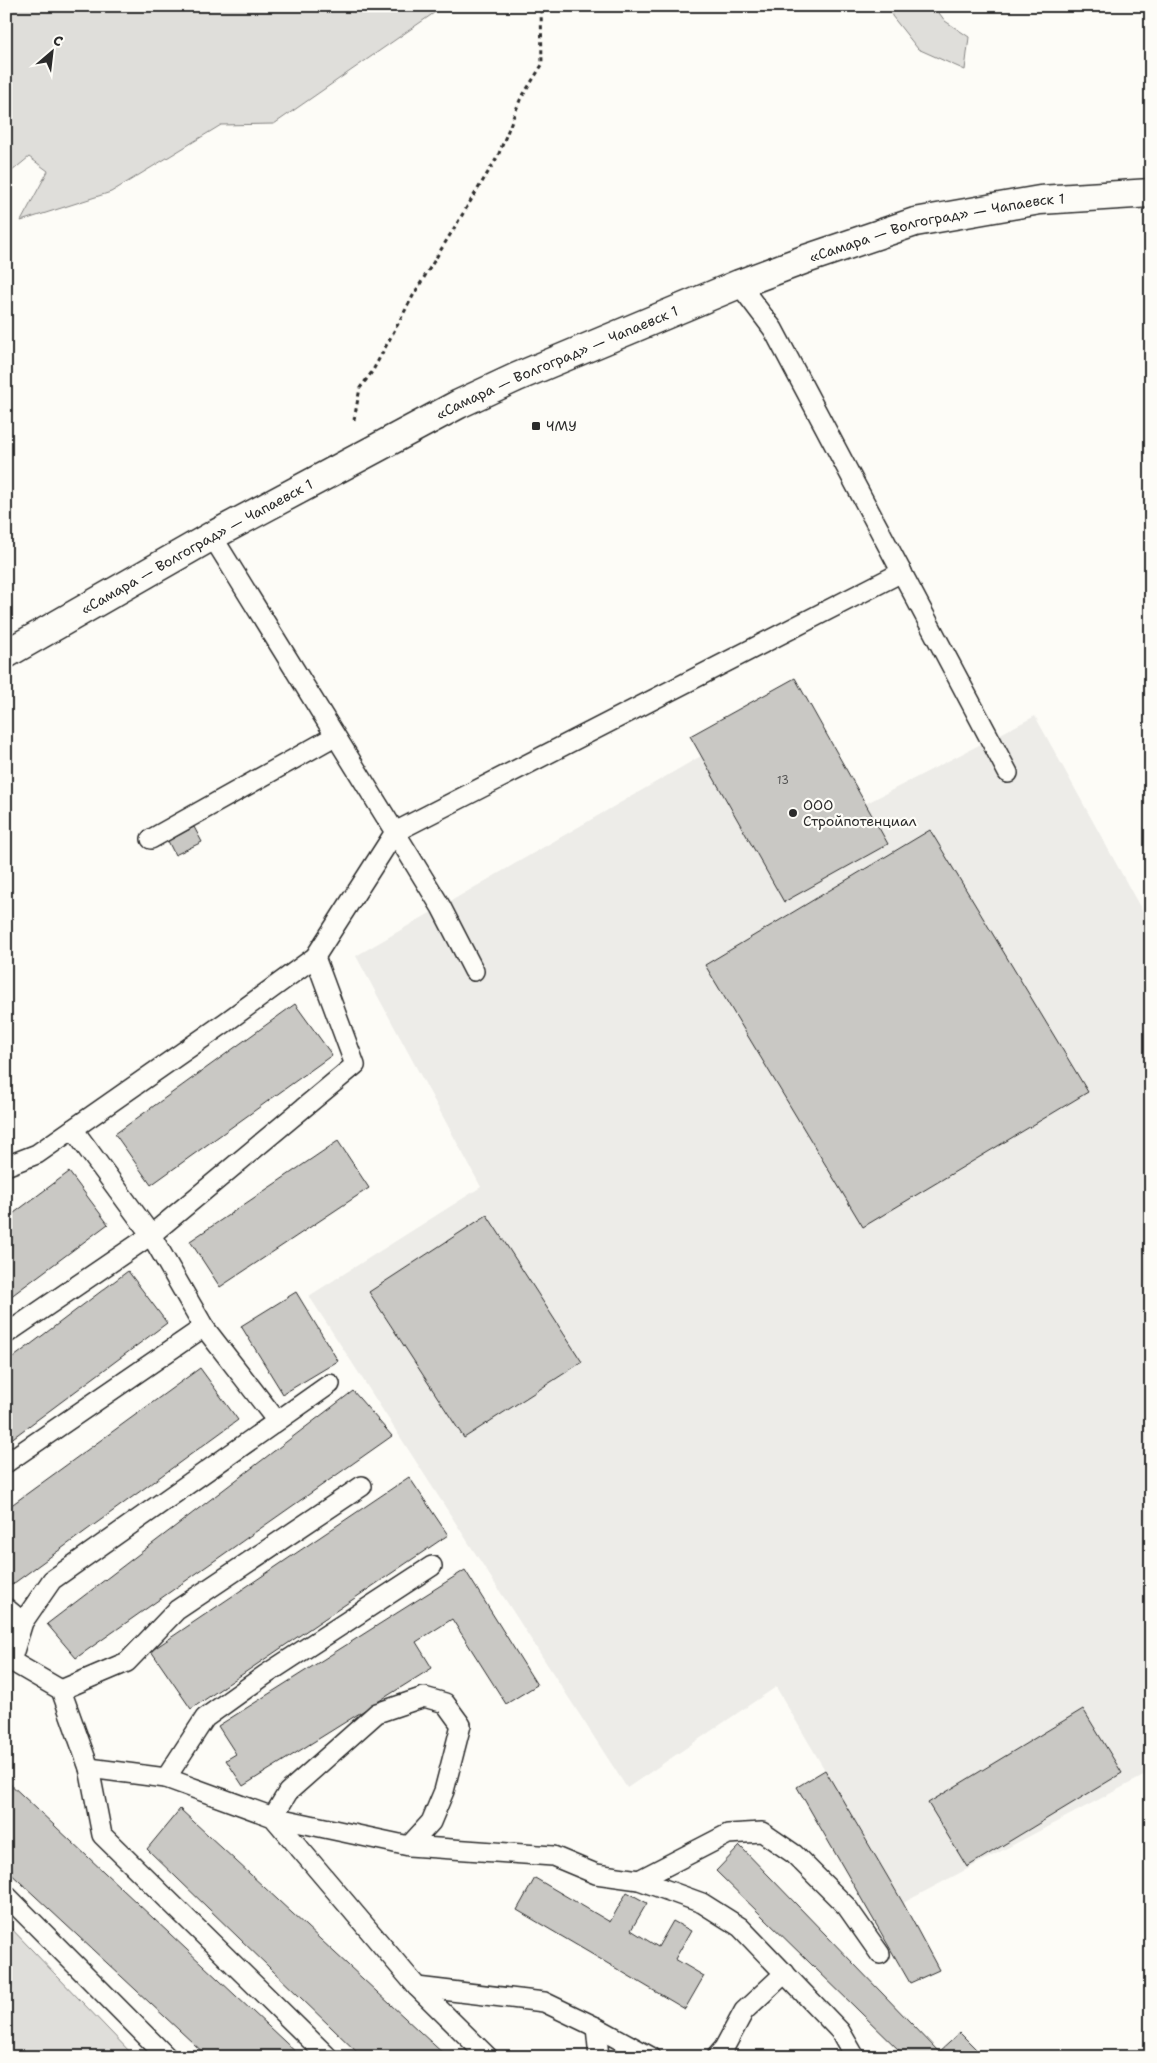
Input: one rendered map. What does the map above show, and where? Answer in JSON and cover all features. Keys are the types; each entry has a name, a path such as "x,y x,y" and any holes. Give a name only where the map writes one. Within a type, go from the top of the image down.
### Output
{"main road":[{"name":"«Самара — Волгоград» — Чапаевск 1","path":"6,654 212,536 459,404 517,377 739,284 915,222 1040,200 1151,193"}],"lane":[{"path":"739,284 773,329 1008,772"},
{"path":"212,536 441,907 474,971"},
{"path":"6,1166 37,1154 74,1129 315,957 395,832 902,572"},
{"path":"151,839 335,736"},
{"path":"6,1334 152,1235 355,1065 315,957"},
{"path":"74,1129 152,1235 204,1326 277,1421"},
{"path":"6,1463 204,1326"},
{"path":"328,2057 102,1835 89,1768 60,1690 9,1661 23,1622 52,1580 330,1384"},
{"path":"60,1690 127,1662 177,1610 362,1486"},
{"path":"166,1778 205,1718 265,1675 432,1566"},
{"path":"6,1608 23,1622"},
{"path":"273,1817 288,1792 377,1713 424,1697 445,1703 461,1725 444,1791 431,1822 410,1846"},
{"path":"89,1768 166,1778 273,1817 410,1846 553,1856 596,1874 639,1880 702,1903 740,1927 840,2031 855,2057"},
{"path":"273,1817 417,1987 488,2057"},
{"path":"639,1880 728,1834 762,1832 794,1854 847,1907 880,1954"},
{"path":"6,1895 167,2057"},
{"path":"716,2057 724,2048 744,2011 785,1973"},
{"path":"417,1987 544,2002 596,2027 651,2057"},
{"path":"596,2027 599,2057"}],"path":[{"path":"354,420 360,388 372,372 414,294 498,156 520,100 542,65 541,6"}],"shaded area":[{"path":"6,6 444,6 274,124 221,125 111,192 21,221 48,171 29,157 6,176"},
{"path":"890,6 934,6 945,21 969,37 965,70 918,49 892,16"},
{"path":"1035,716 1151,927 1151,1772 903,1903 776,1687 627,1788 309,1296 481,1187 356,956 701,756 690,736 865,804"},
{"path":"6,1923 133,2055 134,2057 6,2057"}],"building":[{"path":"795,678 888,844 784,902 690,736"},
{"path":"194,827 202,842 175,855 168,841"},
{"path":"930,830 1088,1092 863,1227 705,965"},
{"path":"295,1004 332,1055 151,1185 115,1134"},
{"path":"338,1141 369,1188 220,1287 190,1241"},
{"path":"69,1172 108,1224 6,1300 6,1219"},
{"path":"487,1215 582,1362 464,1438 369,1292"},
{"path":"128,1271 167,1323 6,1443 6,1363"},
{"path":"296,1292 338,1361 283,1394 241,1326"},
{"path":"200,1368 238,1420 6,1589 6,1509"},
{"path":"353,1391 392,1436 76,1658 47,1624"},
{"path":"409,1477 448,1535 191,1709 151,1651"},
{"path":"465,1570 537,1685 506,1704 452,1619 416,1642 432,1668 243,1786 226,1760 236,1754 218,1726"},
{"path":"1083,1709 1122,1773 967,1867 928,1803"},
{"path":"825,1770 903,1903 939,1970 910,1983 797,1787"},
{"path":"6,1780 301,2057 208,2057 6,1869"},
{"path":"180,1809 447,2057 362,2057 147,1849"},
{"path":"740,1846 939,2052 960,2033 984,2057 906,2057 716,1871"},
{"path":"535,1878 610,1922 627,1892 647,1903 631,1930 658,1947 673,1921 691,1931 675,1959 704,1976 685,2009 517,1910"}],"place":[{"name":"ЧМУ","path":"536,426"},
{"name":"ООО Стройпотенциал","path":"793,813"}]}
